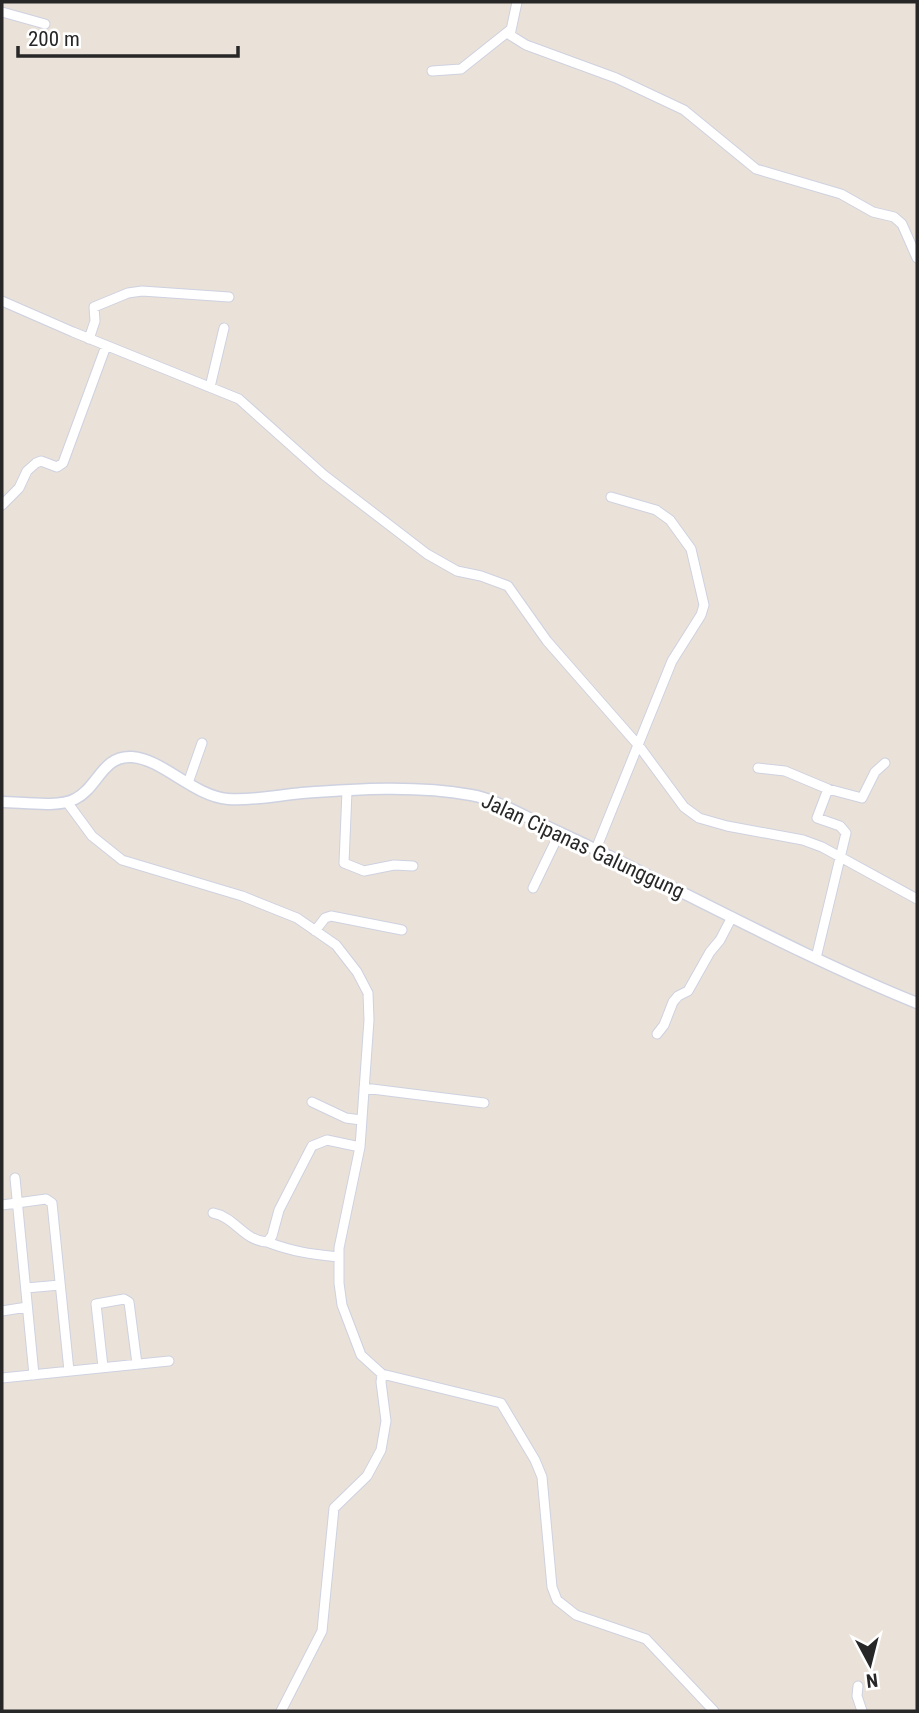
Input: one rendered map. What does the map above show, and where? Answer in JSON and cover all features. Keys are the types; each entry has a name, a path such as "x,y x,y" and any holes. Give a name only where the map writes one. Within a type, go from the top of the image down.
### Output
{"street":[{"path":"517,2 510,35 526,45 616,78 684,110 756,169 841,194 873,212 899,220 917,258"},
{"path":"2,12 45,24"},
{"path":"432,71 461,69 510,30"},
{"path":"89,339 95,323 93,307 128,293 142,291 229,297"},
{"path":"2,301 239,399 324,475 427,554 457,571 508,586 547,641 639,746 684,807 699,818 803,840 822,847 917,899"},
{"path":"210,387 224,328"},
{"path":"2,505 19,488 27,471 36,463 41,461 57,467 63,463 106,346"},
{"path":"596,849 672,661 701,615 704,600 691,549 670,520 656,510 611,497"},
{"path":"188,783 202,743"},
{"name":"Jalan Cipanas Galunggung","path":"67,802 83,794 107,765 116,759 129,756 153,764 206,794 228,799 432,790 474,795 596,849 860,980 917,1003"},
{"path":"758,768 785,771 828,789 862,798 875,772 885,763"},
{"path":"816,958 847,837 845,830 817,817 828,789"},
{"path":"347,795 344,863 361,871 394,865 414,866"},
{"path":"2,802 67,802 92,836 122,860 242,896 297,918 336,945 357,972 368,993 369,1020 360,1147 346,1205 339,1257 342,1305 361,1355 383,1374 501,1403 535,1460 542,1477 552,1587 557,1600 576,1615 646,1639 713,1711"},
{"path":"533,888 560,832"},
{"path":"315,931 325,918 331,916 402,930"},
{"path":"657,1034 664,1025 673,1002 688,991 732,917"},
{"path":"364,1088 484,1103"},
{"path":"312,1102 346,1118 361,1120"},
{"path":"267,1242 272,1236 279,1210 312,1146 327,1140 360,1147"},
{"path":"15,1178 34,1374"},
{"path":"2,1205 47,1199 51,1201 69,1371"},
{"path":"213,1213 227,1217 255,1241 267,1242 293,1252 339,1257"},
{"path":"26,1288 60,1285"},
{"path":"103,1367 96,1304 124,1298 129,1302 137,1364"},
{"path":"2,1311 27,1307"},
{"path":"2,1378 170,1361"},
{"path":"281,1711 322,1631 334,1508 367,1476 381,1450 386,1421 381,1382 383,1374"},
{"path":"858,1686 857,1696 862,1711"}]}
